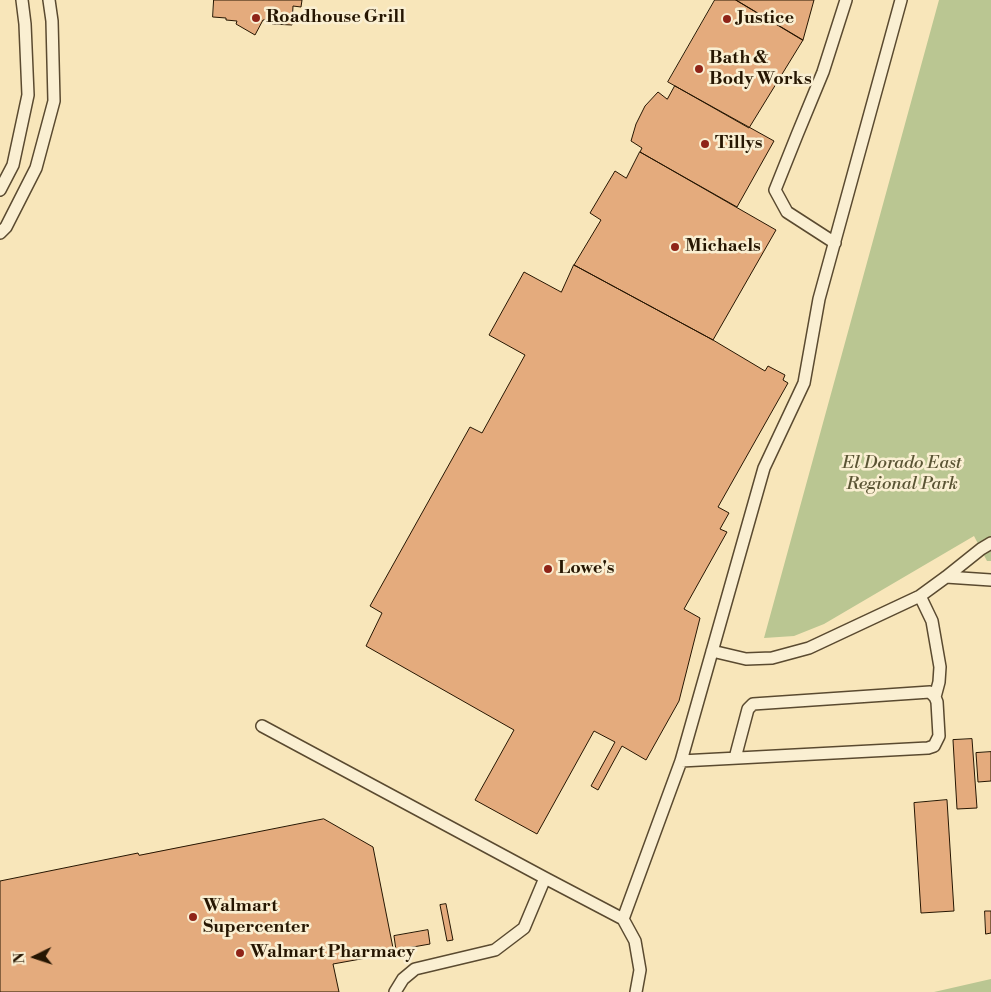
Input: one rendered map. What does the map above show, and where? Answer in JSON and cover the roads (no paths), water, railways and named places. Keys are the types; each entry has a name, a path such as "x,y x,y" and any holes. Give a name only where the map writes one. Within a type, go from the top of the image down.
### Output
{"lane":[{"path":"0,190 13,165 28,95 22,0"},
{"path":"0,233 6,227 36,168 54,101 52,21 49,0"},
{"path":"835,243 787,212 775,190 823,72 846,0"},
{"path":"623,919 681,761 764,468 804,383 819,299 901,0"},
{"path":"712,651 746,659 772,658 809,648 920,596 991,543"},
{"path":"946,578 991,580"},
{"path":"920,596 932,621 940,667 940,682 935,696"},
{"path":"681,761 928,748 934,746 939,736 937,702 935,696 930,692 753,704 748,709 735,758"},
{"path":"262,726 623,919 635,941 640,970 636,992"},
{"path":"395,992 402,979 414,968 495,950 524,928 545,878"}],"place":[{"name":"Roadhouse Grill","path":"256,18"},
{"name":"Justice","path":"727,19"},
{"name":"Bath & Body Works","path":"699,69"},
{"name":"Tillys","path":"705,144"},
{"name":"Michaels","path":"675,247"},
{"name":"Lowe's","path":"548,569"},
{"name":"Walmart Supercenter","path":"193,917"},
{"name":"Walmart Pharmacy","path":"240,953"}],"park label":[{"name":"El Dorado East Regional Park","path":"902,474"}]}
